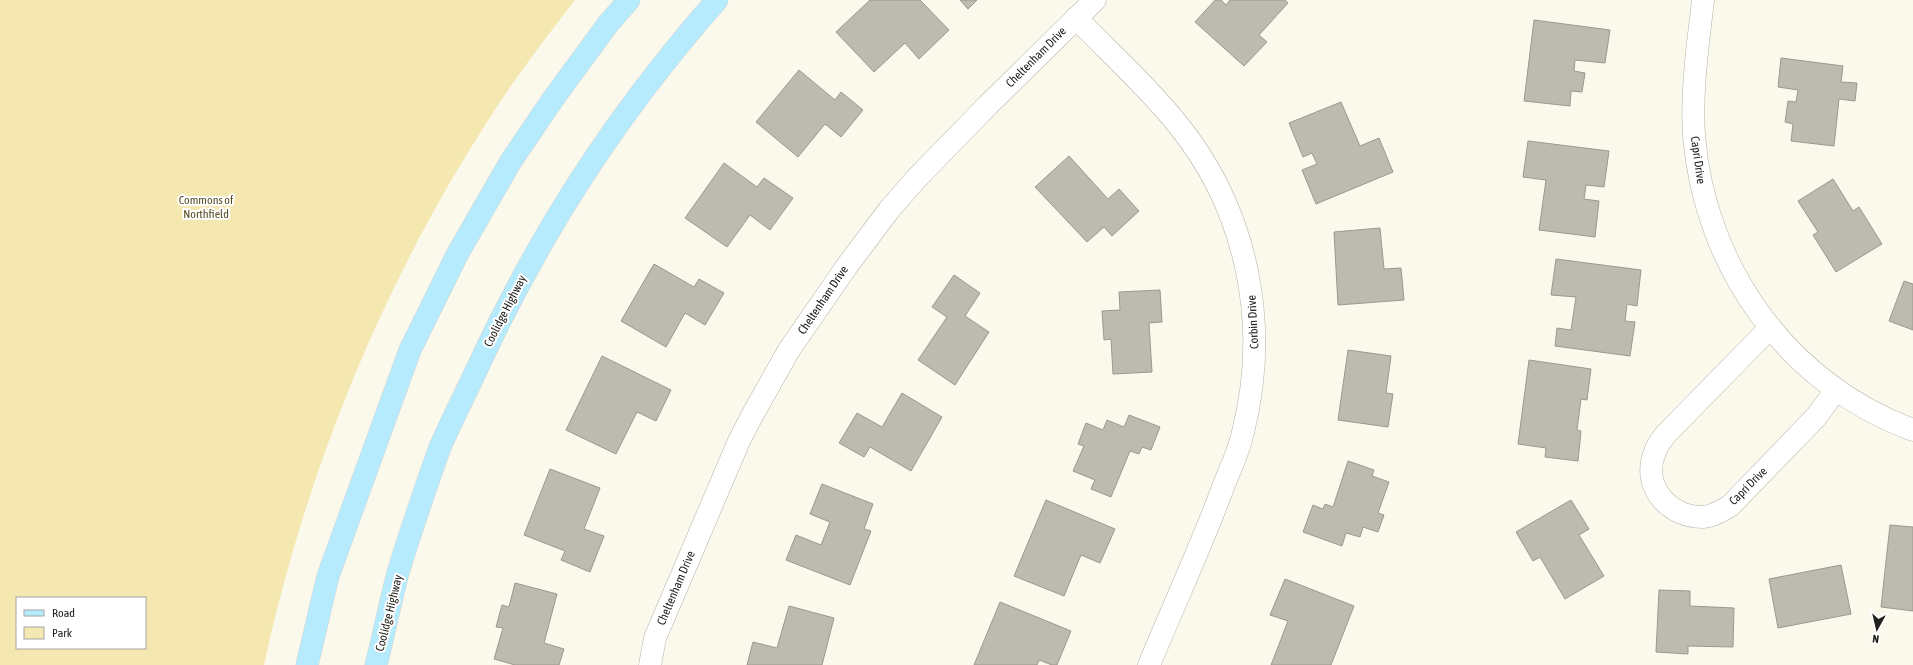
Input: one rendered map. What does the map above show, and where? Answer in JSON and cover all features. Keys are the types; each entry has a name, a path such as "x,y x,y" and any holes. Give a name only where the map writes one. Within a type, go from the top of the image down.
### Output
{"main road":[{"path":"307,665 328,576 410,350 458,253 510,161 608,24 629,0"},
{"name":"Coolidge Highway","path":"376,665 398,572 440,449 495,331 537,249 578,181 624,115 674,49 717,0"}],"street":[{"name":"Cheltenham Drive","path":"650,665 655,638 739,441 789,350 847,266 889,210 942,152 1095,0"},
{"name":"Capri Drive","path":"1703,0 1694,87 1696,156 1704,198 1718,240 1737,281 1770,328 1790,351 1836,390 1866,410 1913,430"},
{"name":"Corbin Drive","path":"1076,18 1151,94 1179,126 1214,179 1221,192 1234,225 1251,289 1255,328 1252,390 1243,435 1213,514 1148,665"},
{"name":"Capri Drive","path":"1770,328 1666,434 1659,445 1653,456 1652,473 1658,494 1665,504 1675,511 1686,515 1703,517 1718,513 1730,506 1816,417 1836,390"}],"green space":[{"name":"Commons of Northfield","path":"0,0 575,0 534,53 505,94 456,172 419,238 385,306 354,376 327,446 303,518 282,591 264,665 0,665"}],"building":[{"path":"870,0 920,0 949,30 919,59 905,43 874,72 836,32"},
{"path":"960,0 977,0 968,9"},
{"path":"1215,0 1221,0 1226,5 1230,0 1285,0 1288,3 1259,35 1267,42 1244,66 1195,22"},
{"path":"1534,20 1610,30 1605,63 1575,60 1574,71 1585,73 1582,92 1571,91 1570,106 1524,101"},
{"path":"1781,58 1843,66 1841,82 1857,83 1855,101 1839,99 1834,146 1791,141 1793,124 1785,122 1788,101 1796,102 1798,90 1778,87"},
{"path":"799,70 835,100 841,92 863,110 841,137 825,124 798,157 756,122"},
{"path":"1341,102 1360,146 1379,138 1393,172 1316,204 1302,170 1317,164 1312,153 1303,157 1289,123"},
{"path":"1528,141 1609,151 1604,187 1586,185 1584,199 1599,201 1595,237 1539,230 1546,180 1523,177"},
{"path":"1069,156 1108,199 1119,189 1139,211 1112,236 1104,227 1087,242 1035,187"},
{"path":"724,163 757,187 764,178 793,198 770,230 750,215 727,247 685,218"},
{"path":"1833,179 1853,211 1859,207 1882,244 1836,272 1813,235 1818,232 1798,201"},
{"path":"1380,228 1384,269 1401,268 1404,300 1338,305 1334,232"},
{"path":"1556,259 1641,270 1637,306 1627,304 1625,321 1635,322 1630,356 1555,346 1557,328 1571,330 1576,297 1551,295"},
{"path":"654,264 694,287 699,279 724,293 705,325 685,313 666,347 621,321"},
{"path":"954,275 980,293 965,316 989,332 955,385 918,360 947,317 932,307"},
{"path":"1904,281 1913,284 1913,330 1889,321"},
{"path":"1160,290 1162,322 1149,323 1152,372 1113,374 1111,339 1104,340 1102,311 1120,310 1119,292"},
{"path":"1348,350 1391,356 1386,393 1393,394 1388,427 1338,420"},
{"path":"602,356 671,390 656,421 637,412 616,454 566,430"},
{"path":"1529,360 1591,369 1587,400 1581,399 1577,430 1581,431 1578,461 1545,457 1546,448 1518,444"},
{"path":"902,393 942,417 911,471 870,447 864,457 839,443 857,413 882,427"},
{"path":"1129,415 1160,427 1151,450 1142,447 1139,454 1130,451 1111,497 1091,489 1095,480 1073,471 1084,446 1078,444 1086,423 1103,430 1107,420 1124,427"},
{"path":"1348,461 1374,470 1372,476 1389,482 1378,513 1384,515 1378,532 1363,527 1360,537 1346,533 1342,546 1303,532 1313,505 1323,509 1325,504 1333,507"},
{"path":"550,469 600,488 584,529 604,536 590,572 561,560 565,551 524,535"},
{"path":"822,484 873,504 864,529 871,531 850,585 786,560 796,535 821,545 830,522 810,514"},
{"path":"1046,500 1115,529 1100,563 1081,555 1064,596 1014,576"},
{"path":"1571,500 1589,529 1579,535 1604,576 1565,599 1540,557 1533,561 1516,532"},
{"path":"1890,525 1913,527 1913,611 1881,607"},
{"path":"1841,565 1851,614 1778,628 1769,579"},
{"path":"1285,579 1354,606 1331,665 1271,665 1288,621 1270,615"},
{"path":"515,583 557,594 544,643 564,649 559,665 515,665 494,659 503,628 496,627 502,605 509,607"},
{"path":"1659,590 1690,591 1690,606 1734,608 1733,647 1688,646 1688,654 1656,652"},
{"path":"1000,602 1071,631 1057,665 1052,665 1039,660 1037,665 974,665"},
{"path":"789,606 834,618 822,665 747,665 753,642 777,648"}]}
